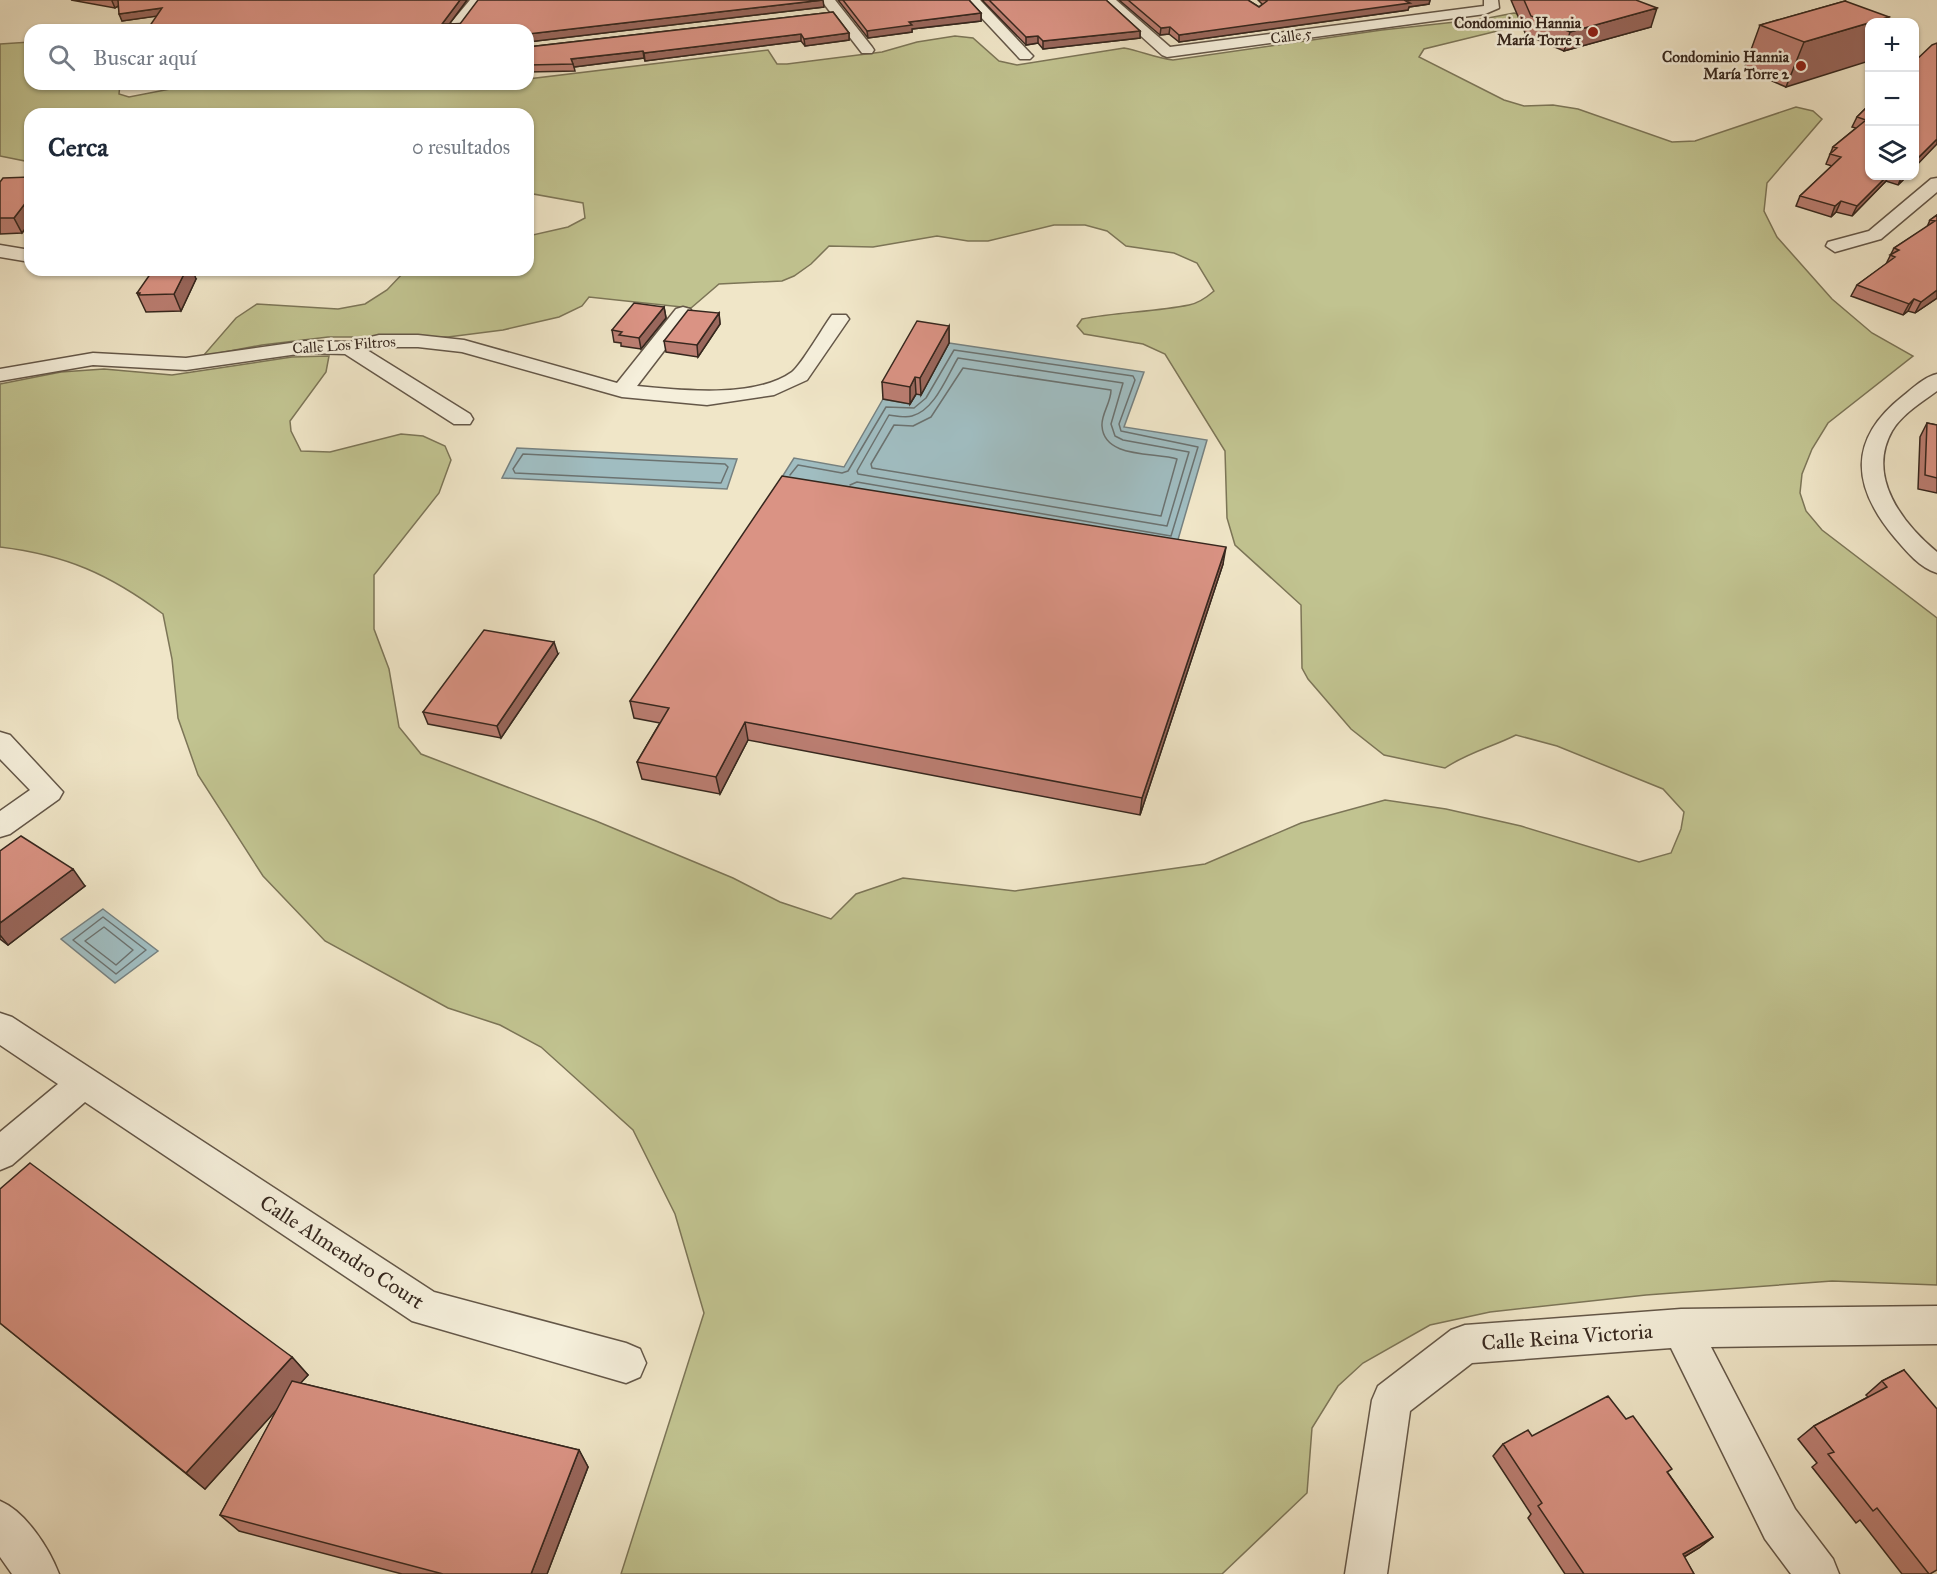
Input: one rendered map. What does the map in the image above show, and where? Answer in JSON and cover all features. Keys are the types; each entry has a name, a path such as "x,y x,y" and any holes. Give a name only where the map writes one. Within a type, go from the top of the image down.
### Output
{"street":[{"path":"458,24 478,0"},
{"path":"972,0 1025,56"},
{"name":"Calle 5","path":"1108,0 1167,52 1491,4"},
{"path":"830,8 867,50"},
{"path":"1836,246 1875,235 1937,183"},
{"path":"0,251 24,255"},
{"path":"622,391 683,313"},
{"name":"Calle Los Filtros","path":"0,375 93,359 186,364 305,347 350,348 379,341 418,341 464,346 622,391 707,399 766,390 800,376 839,319"},
{"path":"350,348 462,419"},
{"path":"1937,380 1891,418 1878,434 1873,451 1872,470 1877,494 1897,525 1937,565"},
{"path":"0,742 49,792 0,826"},
{"name":"Calle Almendro Court","path":"0,1027 425,1308 626,1363"},
{"path":"0,1154 84,1082"},
{"name":"Calle Reina Victoria","path":"1366,1574 1392,1400 1465,1344 1680,1329 1937,1325"},
{"path":"1680,1329 1780,1524 1818,1574"},
{"path":"0,1522 38,1574"}],"green space":[{"path":"1514,13 1542,20 1424,49 1419,57 1504,100 1524,106 1553,105 1578,109 1672,142 1695,141 1796,107 1813,111 1822,119 1767,183 1764,211 1777,237 1832,299 1872,333 1913,356 1828,423 1812,449 1802,474 1800,493 1806,511 1822,530 1937,618 1937,1285 1832,1281 1646,1295 1490,1312 1430,1325 1363,1363 1338,1386 1312,1428 1307,1493 1222,1574 621,1574 704,1313 675,1214 633,1130 541,1047 500,1025 448,1008 325,941 263,876 198,775 178,718 172,659 163,614 124,588 86,568 46,555 0,547 0,384 61,372 104,369 172,375 292,357 329,356 326,372 290,421 291,431 301,451 330,452 401,434 423,436 445,446 451,460 439,493 374,575 374,629 389,669 399,727 421,754 596,821 733,878 780,902 831,919 856,894 903,878 1015,891 1205,864 1301,823 1385,800 1446,809 1521,826 1639,862 1671,853 1681,829 1684,812 1663,789 1557,746 1516,735 1462,758 1445,768 1384,755 1351,729 1308,679 1302,668 1301,605 1235,545 1227,518 1225,451 1165,354 1143,344 1084,334 1077,326 1082,319 1199,302 1214,291 1197,263 1174,253 1126,246 1107,231 1085,225 1054,225 988,241 968,241 937,236 873,247 829,246 811,264 794,276 782,281 719,284 691,308 589,297 582,306 559,317 503,330 448,337 328,337 262,345 203,356 236,318 257,304 338,309 365,304 387,290 400,276 534,276 534,235 568,227 585,218 583,203 534,194 534,108 24,108 24,161 0,156 0,44 24,42 24,90 119,90 119,94 129,97 165,90 534,90 534,78 768,50 777,64 787,64 882,52 917,42 955,36 973,38 999,61 1017,65 1124,48 1173,60 1382,30 1483,19"}],"water":[{"path":"949,343 1144,372 1124,427 1207,440 1177,543 777,485 794,458 844,467 883,399 910,404"},
{"path":"517,448 737,459 727,489 502,478"},
{"path":"103,909 158,951 115,983 61,939"}],"building":[{"path":"118,0 460,0 442,24 151,24 162,8 119,14"},
{"path":"478,0 823,0 534,33 534,24 460,24"},
{"path":"843,0 969,0 981,13 909,22 912,25 867,31"},
{"path":"989,0 1106,0 1140,31 1043,41 1038,36 1026,37"},
{"path":"1128,0 1248,0 1259,7 1266,0 1411,0 1406,1 1410,3 1179,35 1170,27 1161,28"},
{"path":"1524,0 1636,0 1657,8 1570,32 1531,16"},
{"path":"1845,1 1889,17 1865,18 1865,24 1804,42 1760,25"},
{"path":"833,12 849,33 804,39 801,34 644,53 643,51 571,59 573,64 534,65 534,46"},
{"path":"1937,43 1937,139 1919,157 1919,57"},
{"path":"1865,109 1865,120 1857,117"},
{"path":"1865,121 1865,180 1883,180 1857,206 1841,201 1835,206 1800,196 1841,157 1830,154 1837,148 1833,147"},
{"path":"24,177 24,205 14,218 0,218 0,182 3,178"},
{"path":"1937,215 1937,290 1921,302 1914,299 1909,304 1857,285 1895,257 1890,255 1899,250 1894,248 1935,221 1930,220"},
{"path":"149,276 183,276 174,294 139,295 140,293 137,293"},
{"path":"634,303 664,307 639,338 619,335 622,332 612,330"},
{"path":"688,310 719,313 697,345 664,341"},
{"path":"917,321 949,326 920,378 915,377 910,387 882,382"},
{"path":"1927,423 1937,425 1937,478 1925,475"},
{"path":"782,476 1226,547 1142,798 745,722 716,777 637,762 669,708 630,701"},
{"path":"484,630 554,642 497,726 423,712"},
{"path":"21,836 73,869 0,923 0,851"},
{"path":"30,1163 292,1357 186,1473 0,1323 0,1189"},
{"path":"1904,1370 1937,1409 1937,1570 1930,1574 1877,1508 1873,1511 1828,1454 1834,1452 1814,1426 1887,1387 1882,1381"},
{"path":"292,1381 579,1450 531,1574 443,1574 220,1515"},
{"path":"1608,1396 1626,1419 1633,1416 1672,1469 1667,1472 1713,1537 1683,1554 1694,1574 1584,1574 1538,1506 1542,1503 1503,1444 1528,1430 1532,1436"}],"place":[{"name":"Condominio Hannia María Torre 1","path":"1593,32"},
{"name":"Condominio Hannia María Torre 2","path":"1801,66"}]}
